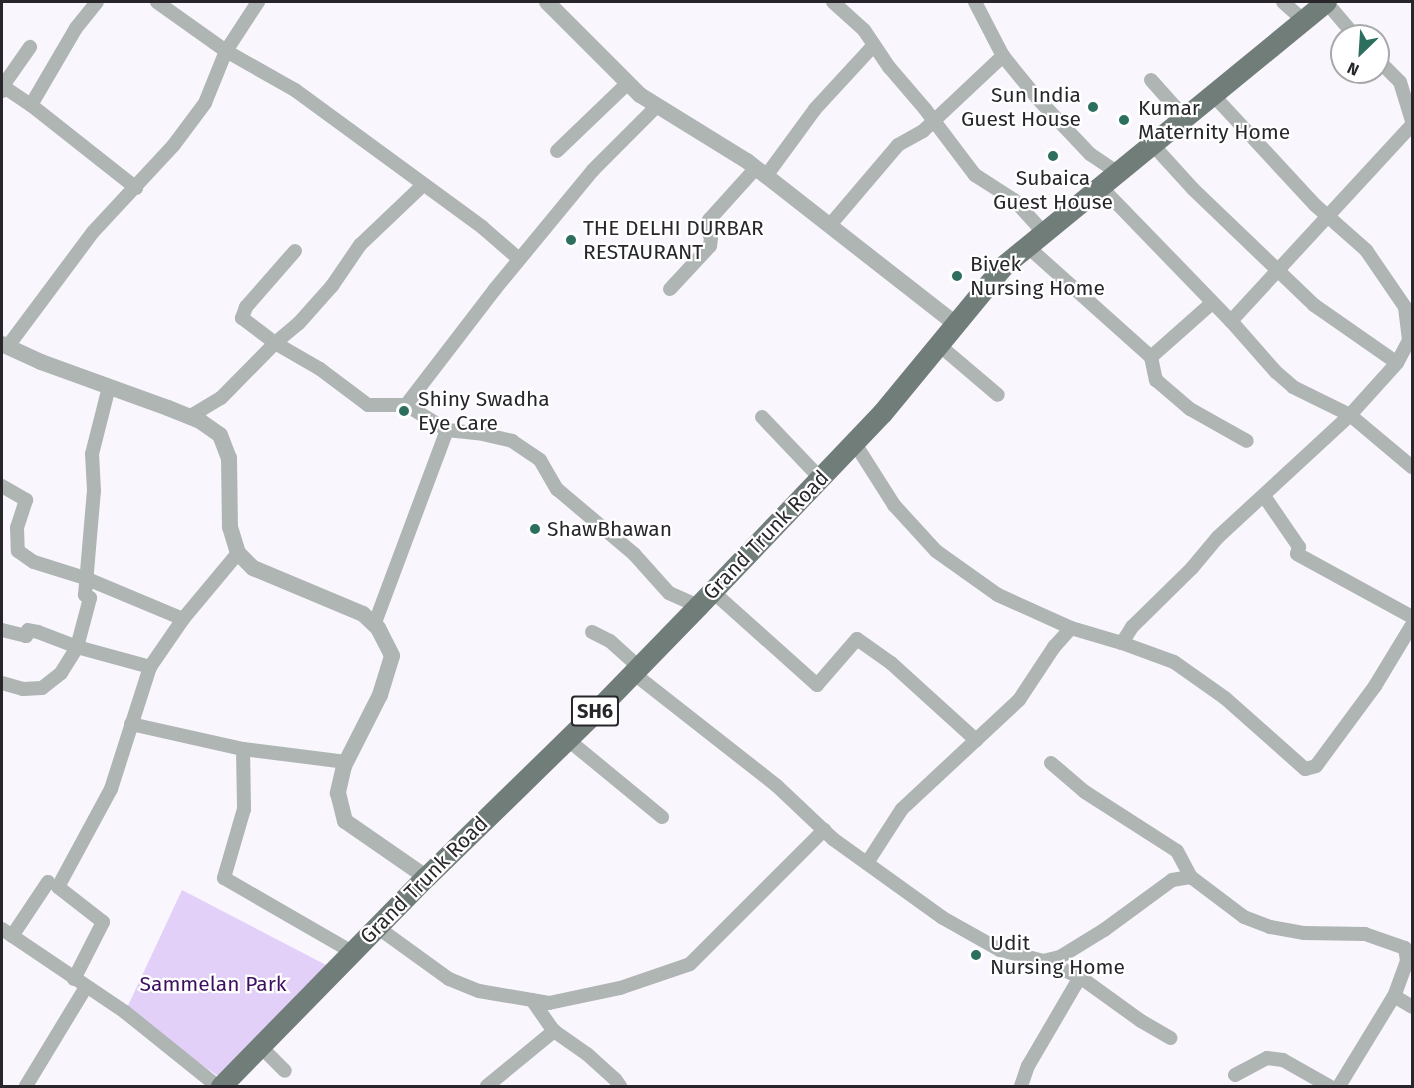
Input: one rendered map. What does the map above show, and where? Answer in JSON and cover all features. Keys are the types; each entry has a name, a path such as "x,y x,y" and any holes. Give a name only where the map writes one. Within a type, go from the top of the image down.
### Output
{"main road":[{"name":"Grand Trunk Road","path":"219,1086 705,599 854,442 939,345 1003,266 1326,2"}],"street":[{"path":"31,105 76,28 97,2"},
{"path":"157,2 226,51 295,90 482,227 519,259"},
{"path":"258,2 226,51 205,103 173,146 93,232 5,345 41,362 189,417 220,435 229,458 230,526 238,553 253,568 363,614 374,625 392,656 380,695 346,762 338,793 345,821 426,877"},
{"path":"547,2 640,95 761,172 956,324"},
{"path":"833,2 864,30 889,68 935,121 975,175 1014,200 1036,240 1151,357 1156,380 1190,409 1247,441"},
{"path":"975,2 1003,56 1038,99 1090,154 1118,173"},
{"path":"1283,2 1303,20"},
{"path":"1326,2 1344,24"},
{"path":"670,289 710,246 711,238 706,226 709,220 761,172 874,45"},
{"path":"30,47 2,89 7,89 31,105 136,188"},
{"path":"830,225 898,145 914,138 935,121 1003,56"},
{"path":"1231,321 1280,272 1327,216 1413,123 1400,82 1390,72"},
{"path":"1151,80 1185,118"},
{"path":"557,151 628,83"},
{"path":"1122,643 1132,627 1192,568 1218,537 1350,415 1397,363 1411,340 1405,307 1366,250 1327,216 1213,95"},
{"path":"406,405 519,259 593,170 657,105"},
{"path":"1153,145 1193,189 1314,305 1397,363"},
{"path":"189,417 221,398 275,343 300,323 332,286 360,245 423,185"},
{"path":"1101,187 1231,321 1276,372 1293,387 1350,415 1413,467"},
{"path":"295,251 246,307 242,318 275,343 320,369 368,405 406,405 447,430 478,433 512,441 540,460 557,489 634,554 669,593 705,599 817,685 857,639 891,663 976,740"},
{"path":"1151,357 1212,303"},
{"path":"939,345 998,395"},
{"path":"2,683 23,689 42,688 61,673 77,647 90,598 85,595 85,578 94,491 92,454 109,387"},
{"path":"762,417 820,478"},
{"path":"374,625 447,430"},
{"path":"854,442 894,505 936,551 998,595 1071,628 1174,662 1225,699 1305,769 1311,770 1375,686 1411,615 1297,554 1299,547 1264,496"},
{"path":"2,486 26,500 18,528 18,551 34,562 85,578 183,618"},
{"path":"74,979 102,922 58,887 111,789 150,667 183,618 238,553"},
{"path":"867,863 902,809 1019,700 1071,628"},
{"path":"2,630 26,636 28,630 38,632 77,647 150,667"},
{"path":"592,633 610,641 636,670 777,786 824,830 943,918 1000,950 1043,961 1080,977 1141,1021 1170,1038"},
{"path":"131,724 243,749 346,762"},
{"path":"567,739 662,817"},
{"path":"243,749 244,809 224,878 352,952"},
{"path":"1051,763 1085,792 1177,851 1191,877 1244,917 1270,927 1304,933 1365,934 1405,948 1407,961 1394,996 1339,1086"},
{"path":"376,927 449,979 479,991 549,1003 620,988 690,964 824,830"},
{"path":"1043,961 1060,957 1104,930 1172,880 1191,877"},
{"path":"48,882 7,933 125,1012 219,1086"},
{"path":"1021,1086 1028,1066 1063,1012 1080,977"},
{"path":"26,1086 86,987"},
{"path":"1394,996 1413,1007"},
{"path":"532,1000 554,1031 587,1054 615,1078 620,1086"},
{"path":"487,1086 554,1031"},
{"path":"260,1046 285,1071"},
{"path":"1235,1075 1267,1058 1283,1060 1329,1086"}],"green space":[{"name":"Sammelan Park","path":"182,890 328,966 218,1076 125,1012"}],"place":[{"name":"Sun India Guest House","path":"1093,107"},
{"name":"Kumar Maternity Home","path":"1124,120"},
{"name":"Subaica Guest House","path":"1053,156"},
{"name":"THE DELHI DURBAR RESTAURANT","path":"571,240"},
{"name":"Bivek Nursing Home","path":"957,276"},
{"name":"Shiny Swadha Eye Care","path":"404,411"},
{"name":"ShawBhawan","path":"535,529"},
{"name":"Udit Nursing Home","path":"976,955"}]}
